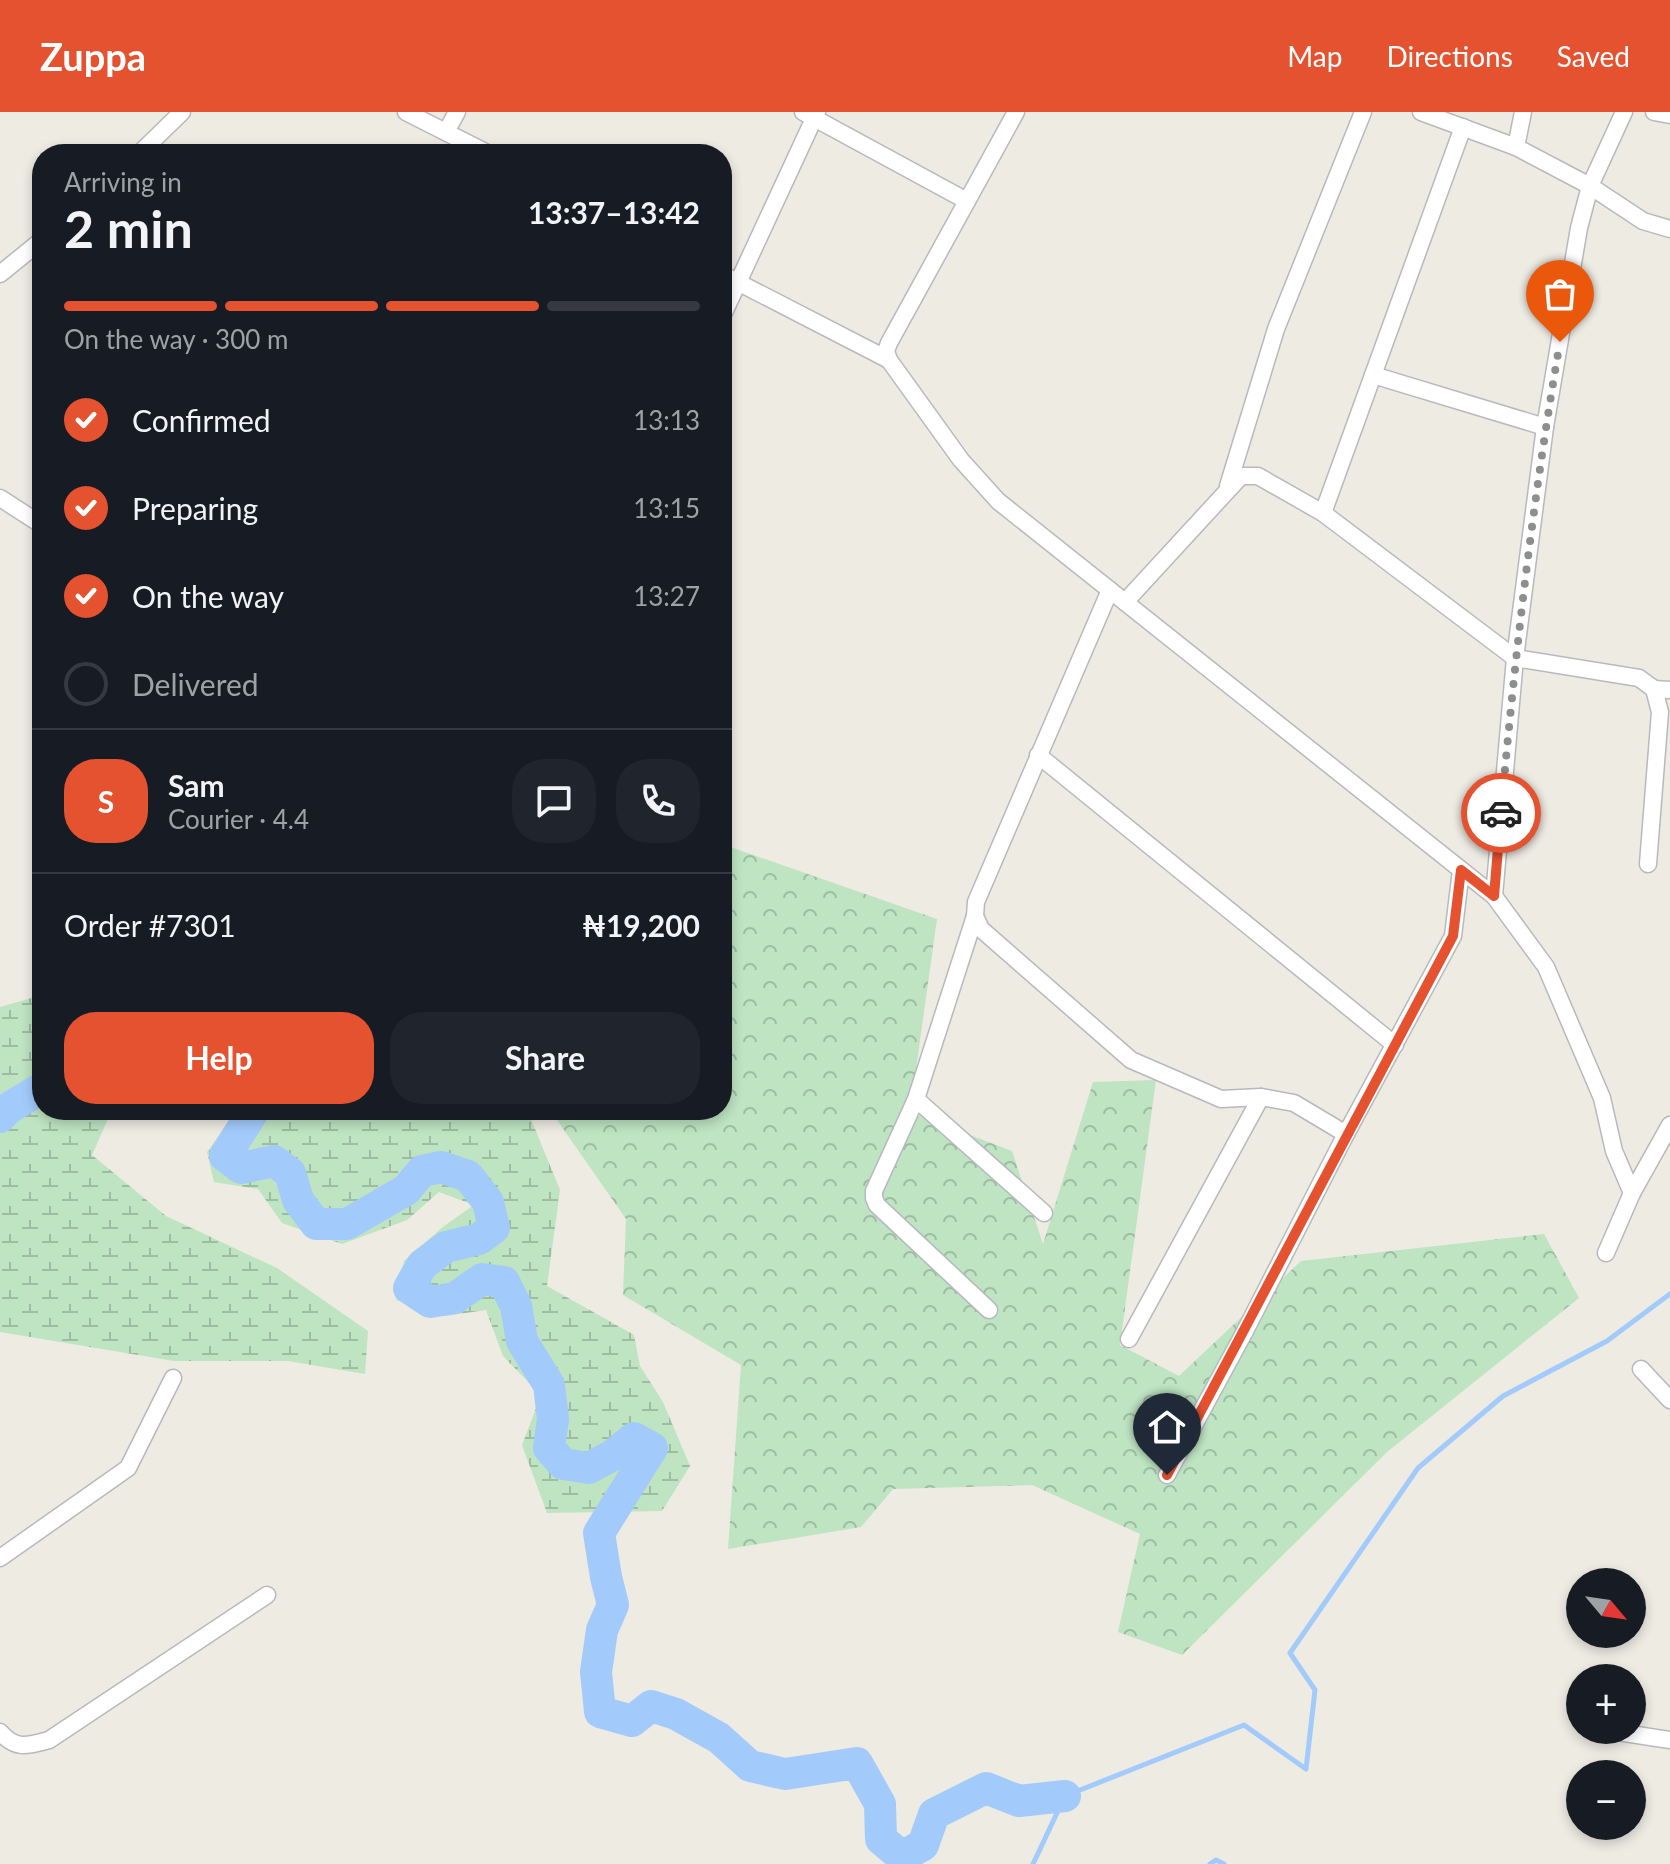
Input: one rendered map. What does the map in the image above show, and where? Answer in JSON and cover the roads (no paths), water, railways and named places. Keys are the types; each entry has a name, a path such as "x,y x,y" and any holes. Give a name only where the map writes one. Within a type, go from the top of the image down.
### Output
{"street":[{"path":"149,144 182,112"},
{"path":"406,112 469,144"},
{"path":"446,132 457,112"},
{"path":"1016,112 889,343 886,351 889,360 961,460 998,501 1494,896 1546,967 1602,1098 1614,1151 1632,1193"},
{"path":"1227,491 1276,329 1363,112"},
{"path":"1421,112 1516,147 1590,186 1643,221 1670,229"},
{"path":"1516,147 1523,112"},
{"path":"1494,896 1515,658 1545,427 1579,228 1590,186 1624,112"},
{"path":"1654,112 1670,115"},
{"path":"732,295 812,114 967,201"},
{"path":"1323,513 1463,127"},
{"path":"0,274 32,248"},
{"path":"732,279 889,360"},
{"path":"1373,375 1545,427"},
{"path":"1125,602 1241,476 1258,476 1323,513 1515,658 1639,678 1662,690 1648,864"},
{"path":"0,498 32,519"},
{"path":"989,1310 877,1205 874,1191 916,1099 975,916 976,902 1110,590"},
{"path":"1038,755 1395,1045"},
{"path":"1167,1475 1453,936 1461,870"},
{"path":"975,916 981,929 1131,1060 1221,1099 1261,1097 1294,1103 1346,1134"},
{"path":"1129,1339 1261,1097"},
{"path":"916,1099 1044,1213"},
{"path":"1606,1253 1632,1193 1670,1125"},
{"path":"1641,1369 1670,1400"},
{"path":"0,1558 128,1468 173,1378"},
{"path":"0,1732 9,1743 27,1746 49,1740 267,1595"},
{"path":"1646,1736 1670,1740"}],"waterway":[{"path":"0,1117 32,1094"},
{"path":"248,1120 225,1156 241,1168 274,1161 290,1173 298,1200 316,1224 347,1224 406,1190 422,1171 441,1167 468,1176 488,1202 494,1228 479,1239 446,1247 422,1265 409,1288 430,1302 455,1298 482,1279 504,1282 516,1306 522,1341 549,1385 553,1419 549,1448 563,1464 589,1468 613,1455 634,1438 652,1448 599,1533 613,1605 602,1630 596,1672 600,1712 632,1721 651,1706 676,1714 719,1738 750,1766 785,1774 857,1763 880,1804 881,1839 902,1857 923,1845 934,1814 986,1788 1019,1801 1065,1796"},
{"path":"1033,1864 1065,1796 1244,1725 1306,1769 1315,1690 1290,1653 1418,1468 1503,1396 1607,1341 1670,1294"},
{"path":"1210,1864 1216,1860 1224,1864"}]}
